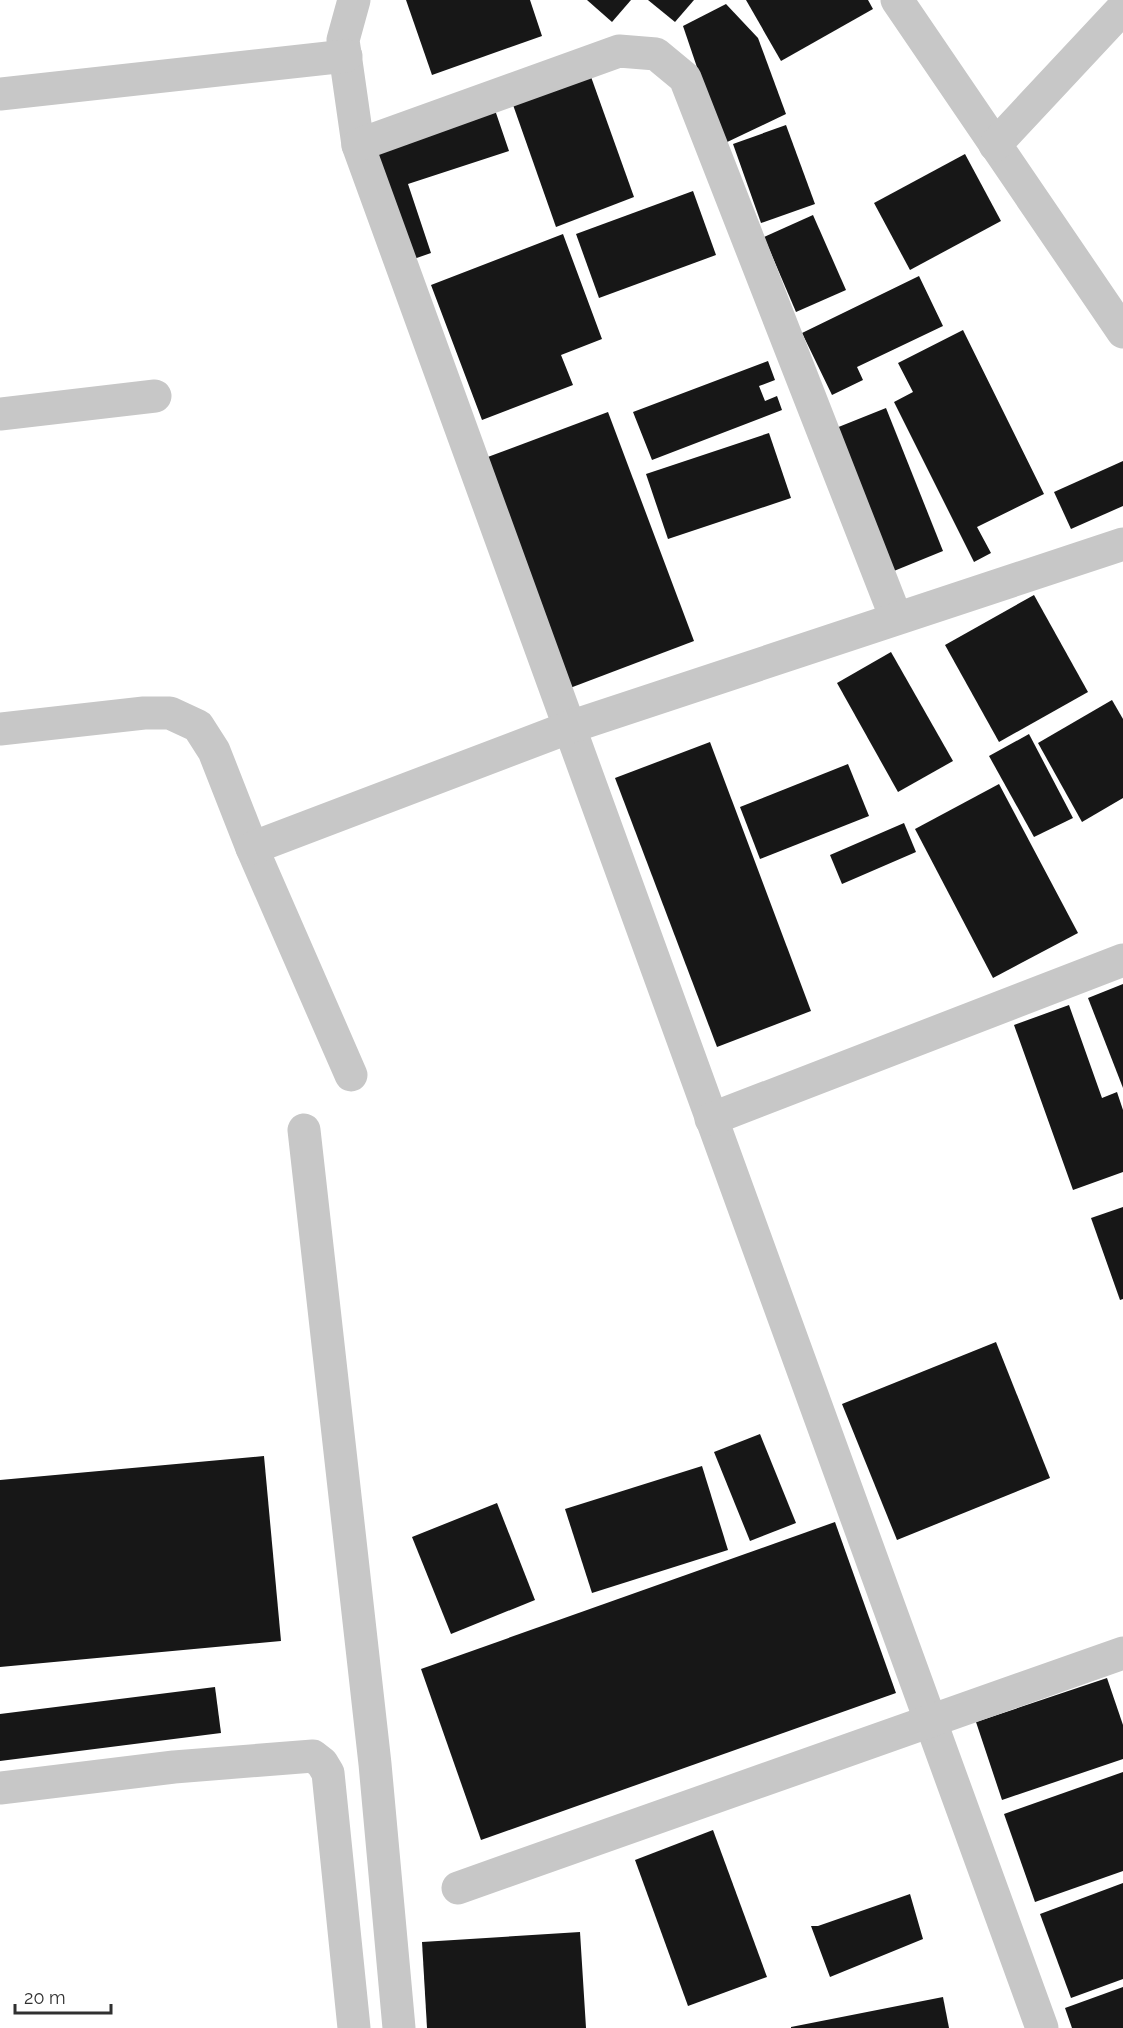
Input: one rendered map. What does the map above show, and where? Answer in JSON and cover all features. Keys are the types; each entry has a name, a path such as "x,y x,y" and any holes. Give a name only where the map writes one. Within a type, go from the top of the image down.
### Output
{"street":[{"path":"354,0 343,40 358,145 1042,2028"},
{"path":"897,0 1123,332"},
{"path":"995,145 1123,8"},
{"path":"358,145 618,51 656,54 686,78 896,618"},
{"path":"0,94 346,56"},
{"path":"0,414 155,396"},
{"path":"252,848 570,727 1123,544"},
{"path":"0,729 144,713 170,713 198,726 214,751 252,848 351,1075"},
{"path":"711,1119 1123,960"},
{"path":"304,1130 374,1752 399,2028"},
{"path":"458,1888 1123,1653"},
{"path":"0,1788 174,1767 313,1756 322,1763 328,1773 354,2028"}],"building":[{"path":"406,0 530,0 542,36 432,75"},
{"path":"587,0 631,0 612,22"},
{"path":"648,0 694,0 675,22"},
{"path":"746,0 868,0 873,9 781,61"},
{"path":"726,4 758,38 786,114 723,144 683,26"},
{"path":"590,74 634,197 556,227 512,102"},
{"path":"495,110 509,151 408,184 431,253 408,261 372,150"},
{"path":"786,125 815,204 761,223 733,144"},
{"path":"965,154 1001,221 910,270 874,203"},
{"path":"693,191 716,255 599,298 576,234"},
{"path":"813,215 846,290 796,312 764,237"},
{"path":"563,234 602,339 561,355 573,385 482,420 431,285"},
{"path":"919,276 943,326 857,367 863,380 832,395 802,333"},
{"path":"963,330 1044,494 977,527 991,553 974,562 894,402 913,392 898,363"},
{"path":"768,361 775,380 759,386 765,401 777,396 782,410 652,460 633,412"},
{"path":"886,408 943,551 889,573 831,430"},
{"path":"608,412 694,641 570,688 485,458"},
{"path":"769,433 791,498 668,539 646,474"},
{"path":"1123,461 1123,506 1071,529 1054,492"},
{"path":"1034,595 1088,692 999,742 945,645"},
{"path":"891,652 953,761 898,792 837,683"},
{"path":"1112,700 1123,719 1123,798 1082,822 1038,743"},
{"path":"1029,734 1073,818 1034,837 989,756"},
{"path":"710,742 811,1011 717,1047 615,778"},
{"path":"848,764 869,816 760,859 740,807"},
{"path":"999,784 1078,933 993,978 915,829"},
{"path":"904,823 916,852 842,884 830,855"},
{"path":"1123,984 1123,1088 1088,998"},
{"path":"1069,1005 1102,1098 1117,1092 1123,1110 1123,1172 1073,1190 1014,1025"},
{"path":"1123,1207 1123,1299 1120,1300 1091,1218"},
{"path":"996,1342 1050,1478 897,1540 842,1404"},
{"path":"760,1434 796,1523 750,1541 714,1452"},
{"path":"264,1456 281,1641 0,1667 0,1480"},
{"path":"702,1466 728,1550 592,1593 565,1509"},
{"path":"497,1503 535,1600 451,1634 412,1537"},
{"path":"835,1522 896,1693 481,1840 421,1669"},
{"path":"1107,1678 1123,1725 1123,1759 1002,1800 976,1722"},
{"path":"215,1687 221,1733 0,1761 0,1714"},
{"path":"1123,1772 1123,1871 1035,1902 1004,1814"},
{"path":"713,1830 767,1977 688,2006 635,1860"},
{"path":"1123,1883 1123,1979 1071,1998 1040,1914"},
{"path":"910,1894 923,1939 830,1977 811,1926 818,1926"},
{"path":"580,1932 586,2028 427,2028 422,1942"},
{"path":"1123,1987 1123,2028 1072,2028 1065,2008"},
{"path":"943,1997 949,2028 791,2028 791,2027"}]}
